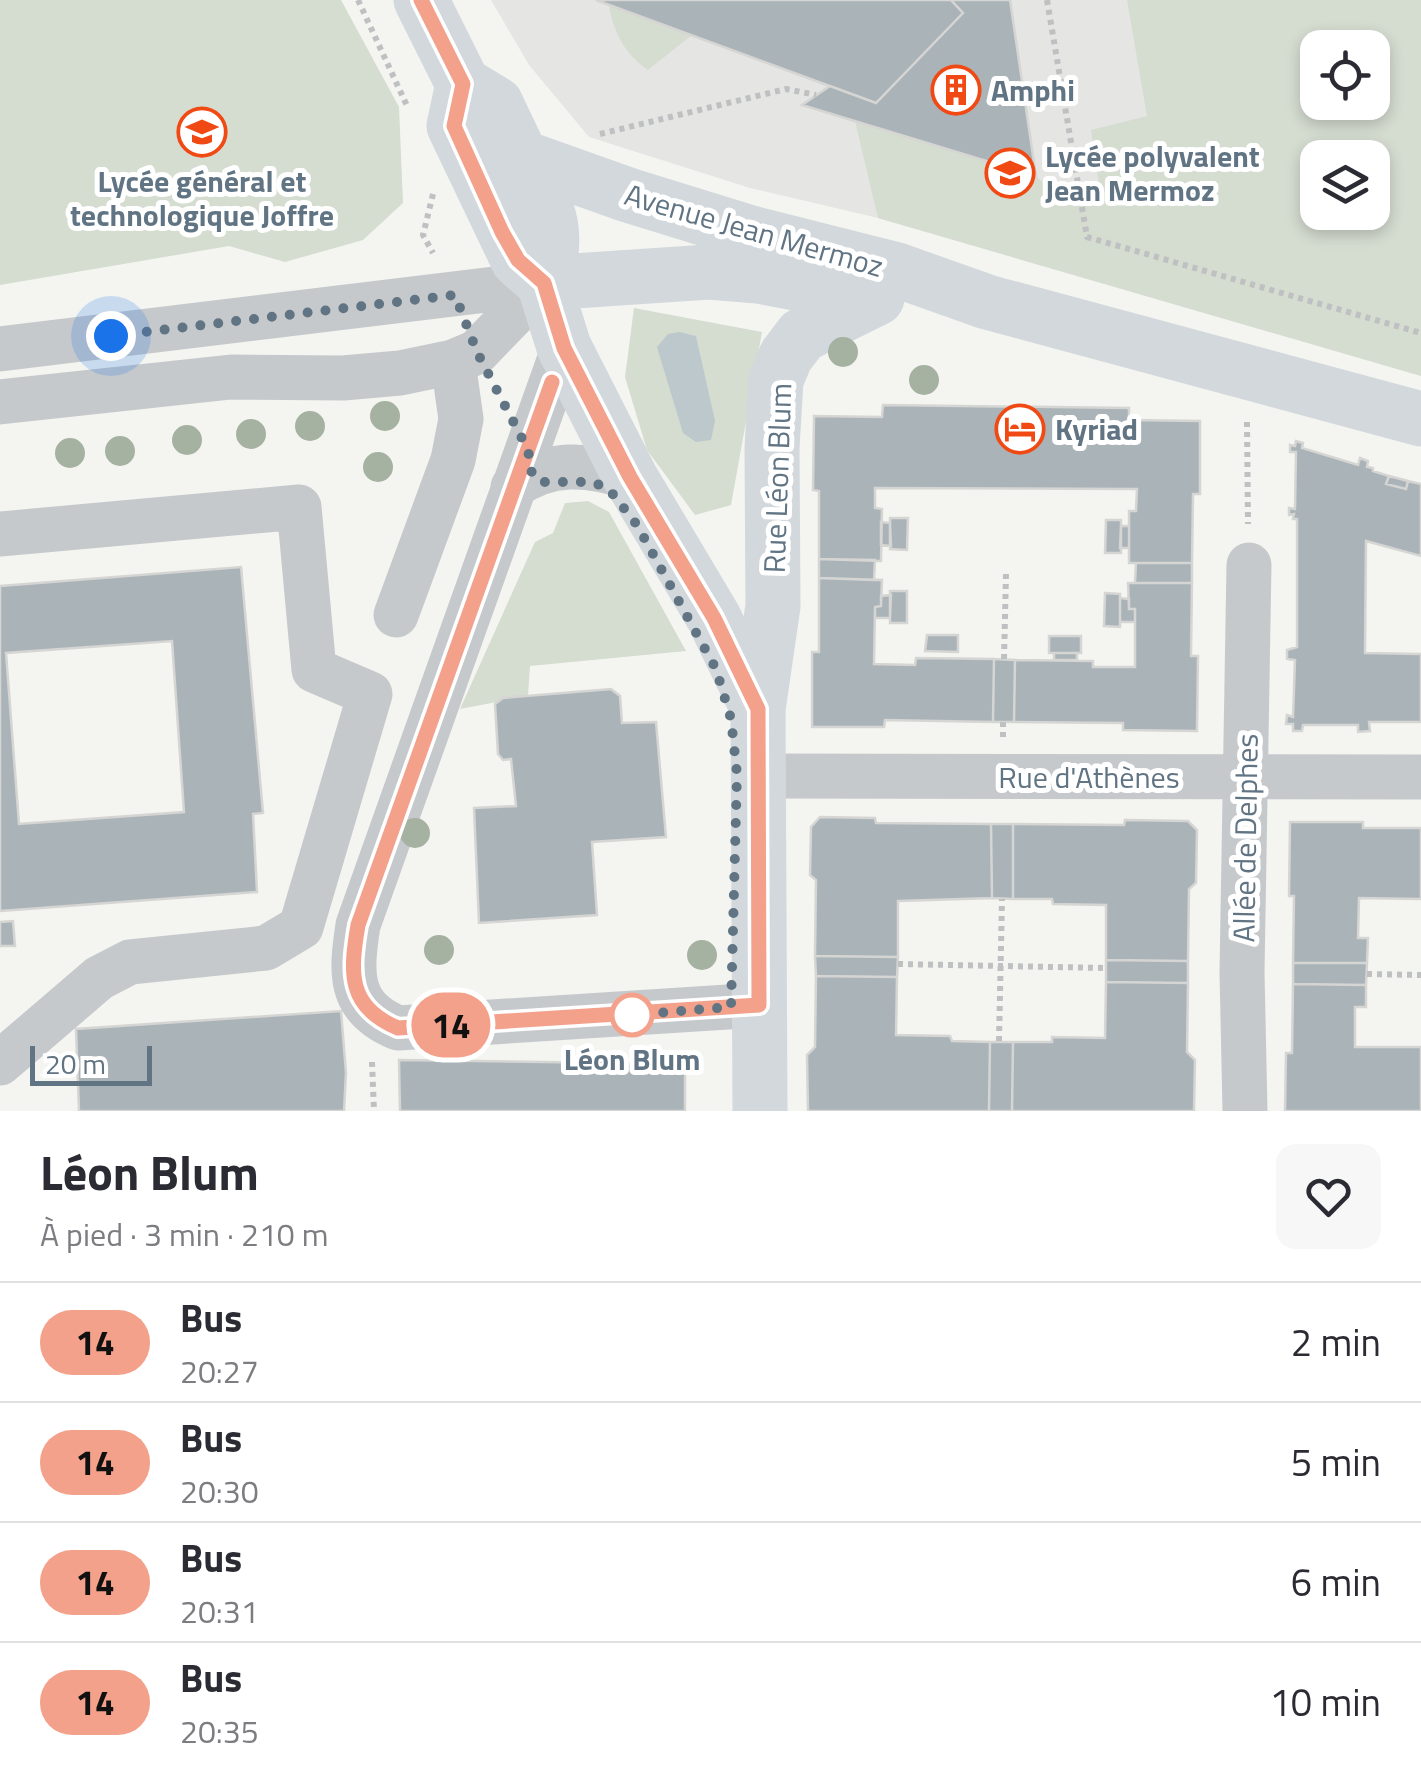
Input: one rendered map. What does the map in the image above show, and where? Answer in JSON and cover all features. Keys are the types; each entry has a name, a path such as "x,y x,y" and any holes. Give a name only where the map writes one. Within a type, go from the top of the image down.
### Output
{"main road":[{"path":"421,0 463,84 496,104 554,230 544,283 518,260 454,126 463,84"},
{"name":"Avenue Jean Mermoz","path":"521,157 751,232 897,270 987,302 1421,419"},
{"name":"Avenue Jean Mermoz","path":"544,283 709,272 758,276 877,298 987,302"},
{"name":"Rue Léon Blum","path":"544,283 564,348 630,477 714,618 758,709"},
{"name":"Rue Léon Blum","path":"760,1111 758,709 774,606 772,448 776,380 786,356 802,336 877,298"}],"street":[{"path":"0,349 544,283"},
{"path":"0,402 231,376 343,378 400,374 453,362 477,352 544,283"},
{"path":"393,302 400,374"},
{"path":"564,348 358,925 351,970 362,1002 378,1020 398,1028 759,1005"},
{"path":"396,615 453,460 461,419 453,362"},
{"path":"513,487 532,474 569,465 598,467 630,477"},
{"path":"0,534 299,508 314,670 370,694 301,927 266,948 130,962 99,978 0,1063"},
{"name":"Allée de Delphes","path":"1245,1111 1242,972 1248,565"},
{"name":"Rue d'Athènes","path":"758,776 1421,778"}],"path":[{"path":"358,0 411,113"},
{"path":"1047,0 1086,237 1421,333"},
{"path":"585,180 582,153 588,136 786,88 816,95"},
{"path":"436,182 423,234 455,295"},
{"path":"1247,370 1248,565"},
{"path":"1004,659 1006,574"},
{"path":"1000,1042 1002,899"},
{"path":"898,964 1106,968"},
{"path":"1367,974 1421,975"}],"shaded area":[{"name":"Lycée général et technologique Joffre","path":"0,0 341,0 399,107 403,203 363,240 285,262 229,246 0,285"},
{"name":"Lycée polyvalent Jean Mermoz","path":"491,0 1421,0 1421,376 878,218 750,188 589,137 529,65"},
{"path":"1127,0 1421,0 1421,376 878,218 855,121 1036,176 1059,194 1080,199 1101,198 1091,130 1147,116"},
{"path":"609,5 692,35 648,70 621,42"},
{"path":"634,308 762,332 731,505 695,515 647,450 625,377"},
{"path":"668,334 696,336 715,421 711,440 696,442 683,433 657,347"},
{"path":"588,501 609,512 686,651 530,666 528,696 460,709 535,542 553,533 565,503"}],"building":[{"path":"596,0 951,0 963,13 876,103"},
{"name":"Amphi","path":"951,0 1010,0 1036,176 802,105 830,86 876,103 963,13"},
{"path":"883,405 1129,408 1129,420 1200,421 1200,494 1193,494 1192,563 1129,563 1129,511 1136,511 1137,489 875,488 875,508 882,509 881,561 819,559 819,491 813,490 814,416 882,417"},
{"path":"1296,441 1303,443 1302,448 1358,465 1360,458 1368,461 1367,467 1389,476 1386,484 1406,489 1408,481 1421,484 1421,556 1366,541 1365,653 1421,654 1421,722 1369,722 1370,731 1358,732 1358,725 1303,725 1302,731 1293,731 1293,724 1286,724 1287,715 1293,717 1295,660 1287,659 1287,650 1297,647 1297,519 1293,519 1294,514 1289,515 1289,508 1295,509 1296,452 1290,452 1290,445 1295,446"},
{"path":"1389,476 1408,481 1406,489 1386,484"},
{"path":"890,518 908,518 907,550 890,549"},
{"path":"1106,520 1121,520 1121,553 1105,553"},
{"path":"881,522 890,523 891,546 881,545"},
{"path":"1121,526 1129,526 1129,548 1120,548"},
{"path":"819,559 875,560 874,580 819,578"},
{"path":"1136,563 1192,563 1192,583 1135,583"},
{"path":"241,567 263,813 253,814 257,892 0,911 0,586","holes":["172,641 184,812 19,824 6,653"]},
{"path":"819,578 882,580 881,606 875,607 874,664 915,665 916,658 994,659 993,722 885,720 884,727 812,727 812,652 819,652"},
{"path":"1128,583 1192,583 1191,656 1198,656 1197,731 1123,730 1123,723 1014,722 1015,660 1093,661 1093,667 1135,667 1135,609 1129,609"},
{"path":"890,591 907,591 907,623 890,623"},
{"path":"1105,593 1120,594 1120,627 1104,626"},
{"path":"891,595 890,618 875,618 881,596"},
{"path":"1120,598 1129,599 1129,609 1135,609 1135,622 1120,622"},
{"path":"927,635 958,635 958,652 925,651"},
{"path":"1049,636 1081,636 1081,653 1049,653"},
{"path":"1054,653 1077,653 1077,660 1054,660"},
{"path":"994,659 1015,660 1014,722 993,722"},
{"path":"611,689 620,696 622,723 656,722 666,837 592,842 597,915 479,923 474,808 516,806 511,759 503,760 498,754 495,704 503,698"},
{"path":"820,817 875,818 876,823 991,824 992,898 898,901 898,957 815,956 816,880 810,875 811,827"},
{"path":"1125,820 1188,821 1197,830 1196,883 1189,889 1188,961 1106,960 1106,905 1013,899 1013,824 1124,825"},
{"path":"1290,822 1363,822 1363,828 1421,828 1421,899 1359,898 1358,938 1368,938 1367,963 1293,963"},
{"path":"991,824 1013,824 1013,899 992,898"},
{"path":"13,921 15,946 0,946 0,922"},
{"path":"815,956 898,957 897,977 816,976"},
{"path":"1106,960 1188,961 1188,983 1106,982"},
{"path":"1293,963 1367,963 1366,985 1293,984"},
{"path":"816,976 897,977 896,1035 950,1036 952,1041 990,1042 989,1111 808,1111 807,1055 815,1047"},
{"path":"1106,982 1188,983 1187,1052 1195,1060 1194,1111 1012,1111 1013,1042 1052,1042 1052,1037 1105,1038"},
{"path":"1293,984 1366,985 1366,1007 1355,1007 1355,1047 1421,1047 1421,1111 1285,1111 1286,1053 1292,1053"},
{"path":"341,1011 346,1073 344,1111 79,1111 76,1029"},
{"path":"990,1042 1013,1042 1012,1111 989,1111"},
{"path":"399,1060 685,1064 685,1111 400,1111"}],"bus line":[{"name":"14","path":"421,0 463,84 454,126 502,232 518,260 544,283 564,348 630,477 714,618 758,709 760,962 759,1005 398,1028 378,1020 362,1002 351,970 358,925 552,382"}],"place":[{"name":"Amphi","path":"956,90"},
{"name":"Lycée général et technologique Joffre","path":"202,132"},
{"name":"Lycée polyvalent Jean Mermoz","path":"1010,173"},
{"name":"Kyriad","path":"1020,429"},
{"name":"Léon Blum","path":"632,1015"}],"route":[{"path":"111,336 455,295 477,352 528,450 532,474 542,482 591,482 608,488 637,525 716,669 731,719 737,774 731,1007 632,1015"}]}
